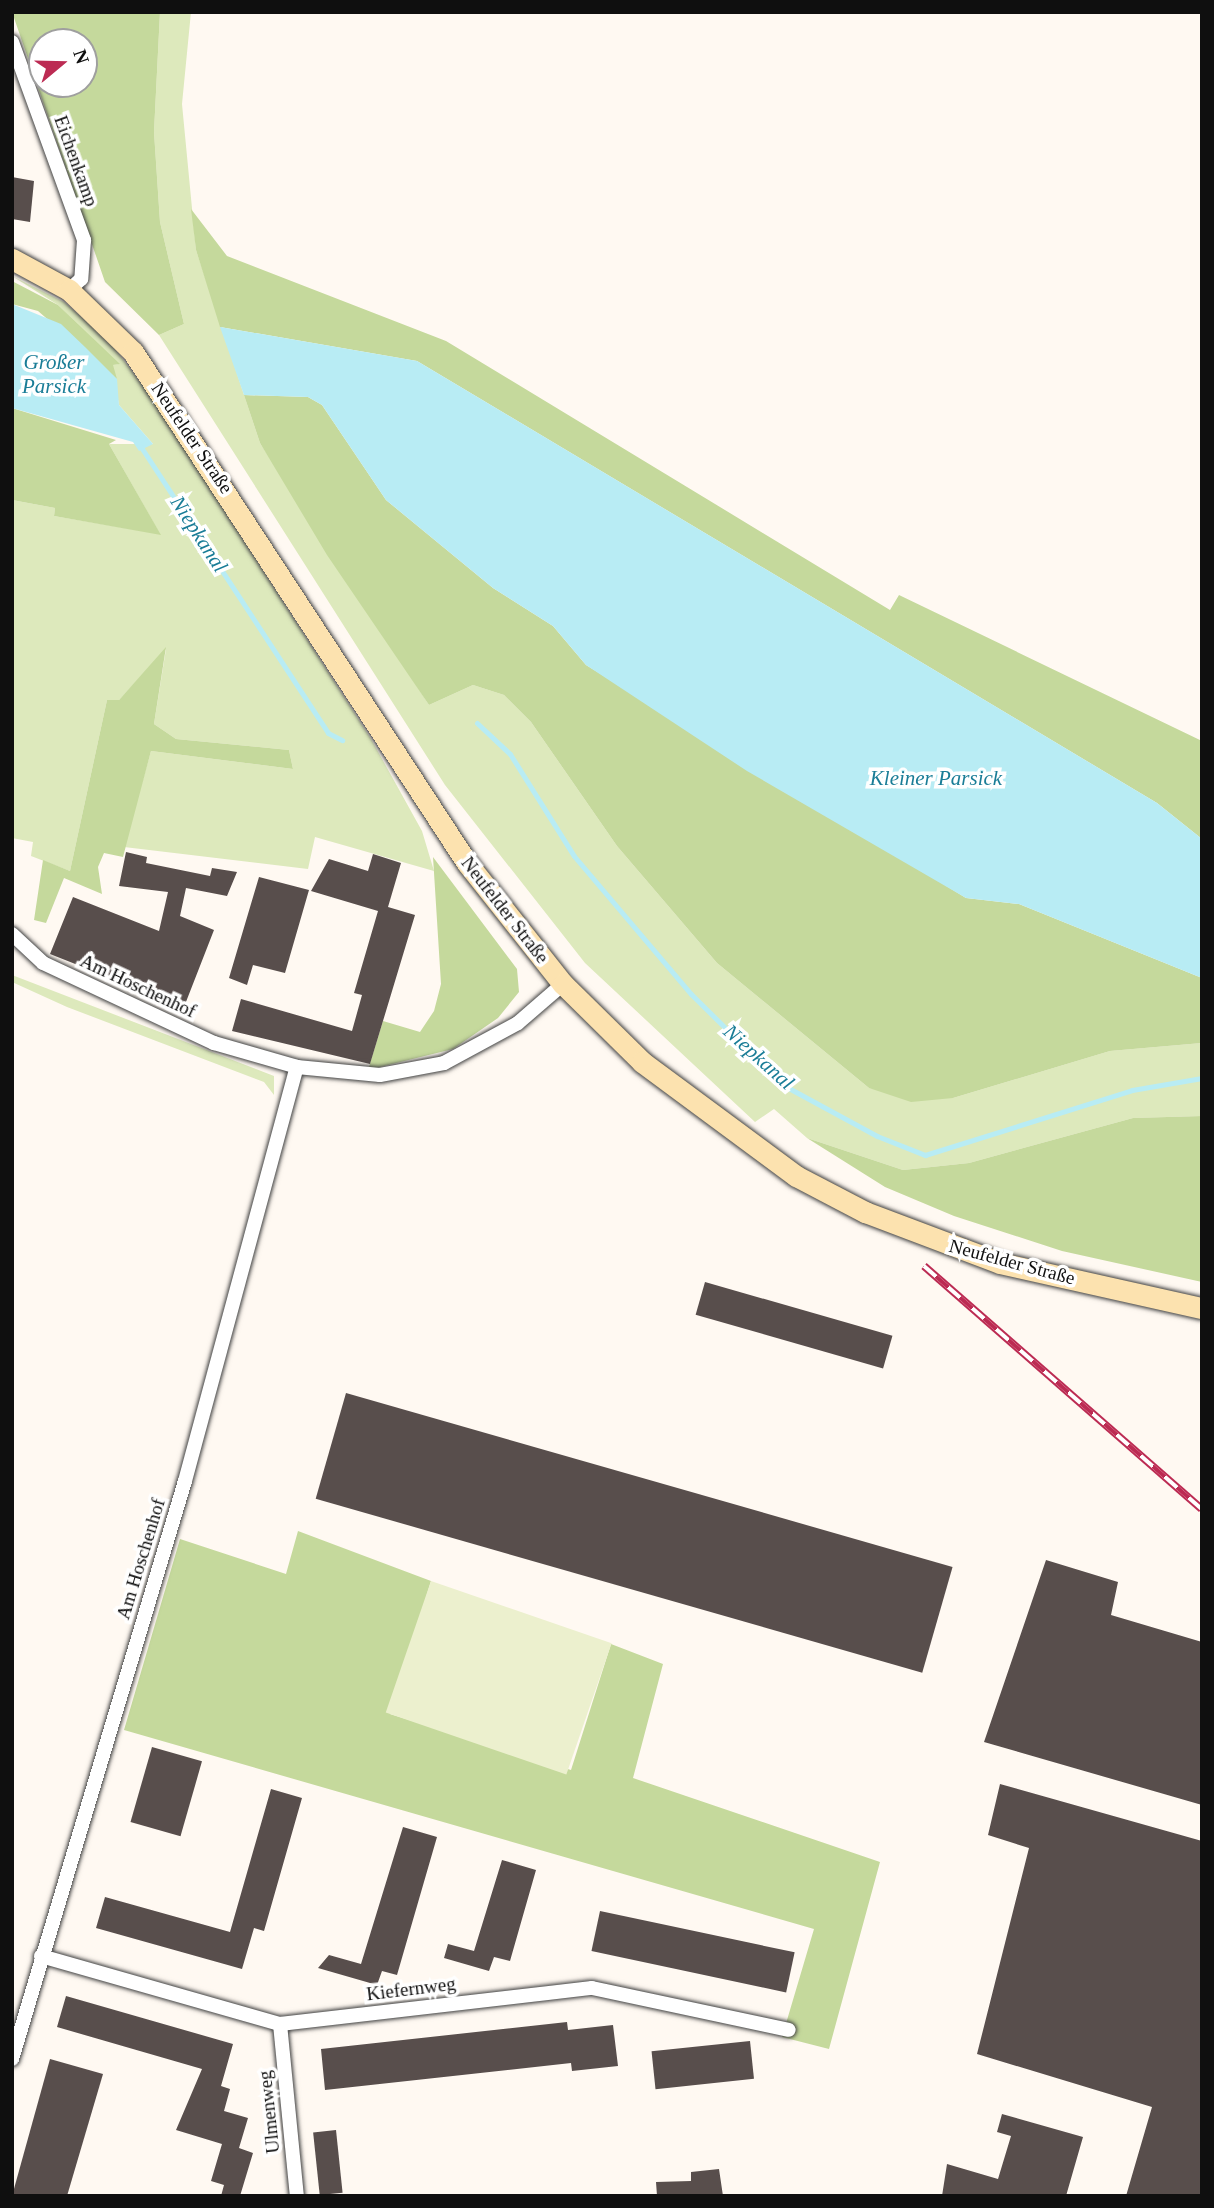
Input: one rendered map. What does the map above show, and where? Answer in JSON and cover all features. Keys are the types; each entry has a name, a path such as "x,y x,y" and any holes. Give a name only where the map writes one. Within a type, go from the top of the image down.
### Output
{"main road":[{"name":"Neufelder Straße","path":"12,259 69,290 113,330 159,387 467,863 562,984 689,1100 796,1176 865,1212 1000,1264 1202,1308"}],"street":[{"name":"Eichenkamp","path":"12,43 84,240 81,279 69,290"},
{"name":"Am Hoschenhof","path":"12,934 65,973 214,1043 297,1067 380,1075 444,1063 518,1023 562,984"},
{"name":"Am Hoschenhof","path":"12,2059 184,1481 297,1067"},
{"name":"Kiefernweg","path":"41,1956 280,2024 592,1988 789,2030"},
{"name":"Ulmenweg","path":"280,2024 297,2196"}],"green space":[{"path":"12,12 160,12 154,132 160,222 184,324 159,335 105,282 42,98 98,98 98,28 28,28 28,58"},
{"path":"160,12 191,12 182,104 196,250 260,443 429,705 473,685 504,695 531,722 617,846 717,963 869,1088 953,1098 1110,1051 1202,1043 1202,1116 1133,1118 969,1163 903,1170 807,1138 774,1109 755,1122 585,963 445,785 159,335 184,324 160,222 154,132"},
{"path":"191,209 227,256 446,341 890,610 899,595 1202,741 1202,839 1157,803 417,361 220,327 196,250"},
{"path":"12,276 64,302 109,341 152,398 371,739 422,831 434,871 315,837 308,869 124,847 151,751 293,769 289,750 176,739 154,724 166,649 119,700 107,700 70,871 31,856 33,842 12,838 12,500 55,508 54,516 160,534 109,444 153,444 119,405 112,365 119,364 58,305"},
{"path":"12,281 58,305 120,364 113,365 117,379 38,311 12,304"},
{"path":"244,395 308,397 322,405 386,500 493,588 553,626 586,665 966,898 1019,904 1202,978 1202,1043 1110,1051 953,1098 911,1102 869,1088 717,963 617,846 531,722 504,695 473,685 429,705 327,555 260,443"},
{"path":"12,408 116,440 109,444 161,535 54,516 55,508 12,500"},
{"path":"166,647 154,724 176,739 289,750 293,769 151,751 123,857 104,853 98,867 102,894 64,878 46,923 34,920 43,860 70,871 107,700 119,700"},
{"path":"433,857 517,969 519,992 498,1018 453,1049 368,1070 383,1021 420,1032 434,1011 441,984"},
{"path":"12,975 274,1076 274,1095 264,1082 67,1007 12,982"},
{"path":"1202,1116 1202,1282 1062,1251 954,1216 885,1187 807,1138 903,1170 969,1163 1133,1118"},
{"path":"298,1531 431,1581 390,1714 571,1770 611,1644 663,1664 633,1778 880,1862 829,2049 782,2037 814,1929 124,1730 180,1539 286,1574"},
{"path":"431,1581 612,1643 566,1775 386,1712"}],"water":[{"name":"Großer Parsick","path":"12,304 61,324 85,347 117,379 119,405 153,444 139,451 133,442 12,408"},
{"name":"Kleiner Parsick","path":"220,327 417,361 1157,803 1202,839 1202,978 1019,904 966,898 747,771 586,665 553,626 493,588 386,500 322,405 308,397 244,395"}],"building":[{"path":"12,177 34,181 30,222 12,219"},
{"path":"126,852 147,857 146,863 210,876 212,868 237,872 227,896 186,888 180,916 214,930 184,1007 50,954 73,897 159,931 168,892 119,886"},
{"path":"373,854 401,863 388,907 415,915 370,1064 232,1031 241,999 352,1031 362,995 354,993 378,911 311,891 329,859 368,871"},
{"path":"259,877 309,890 285,973 253,965 247,985 229,978"},
{"path":"705,1282 892,1336 883,1368 696,1315"},
{"path":"346,1393 953,1567 922,1673 316,1499"},
{"path":"1046,1560 1118,1582 1111,1615 1202,1642 1202,1805 984,1742"},
{"path":"152,1747 202,1761 180,1836 131,1822"},
{"path":"1000,1784 1202,1841 1202,2196 1126,2196 1152,2107 977,2054 1029,1848 988,1835"},
{"path":"271,1789 302,1798 264,1931 254,1928 242,1969 96,1928 105,1897 230,1932"},
{"path":"403,1827 437,1837 397,1975 382,1971 377,1985 318,1968 329,1955 361,1964"},
{"path":"502,1860 536,1870 510,1961 494,1957 489,1971 444,1958 448,1944 474,1951"},
{"path":"600,1911 795,1952 786,1992 591,1951"},
{"path":"66,1996 233,2044 221,2086 230,2089 224,2111 248,2118 239,2148 253,2153 240,2196 221,2196 224,2185 211,2181 222,2144 176,2130 202,2069 57,2027"},
{"path":"567,2022 568,2030 613,2025 618,2066 572,2071 571,2063 325,2090 321,2049"},
{"path":"750,2041 754,2079 656,2089 652,2051"},
{"path":"50,2059 103,2074 67,2196 12,2196"},
{"path":"1002,2114 1083,2137 1066,2196 942,2196 947,2164 998,2179 1011,2136 997,2132"},
{"path":"336,2130 343,2193 320,2195 313,2132"},
{"path":"719,2169 723,2196 657,2196 656,2182 691,2181 691,2172"}],"waterway":[{"name":"Niepkanal","path":"139,444 328,733 342,740"},
{"name":"Niepkanal","path":"477,723 510,754 574,856 691,994 783,1085 877,1136 925,1155 1132,1090 1202,1078"}],"railway":[{"path":"924,1266 1202,1509"}]}
